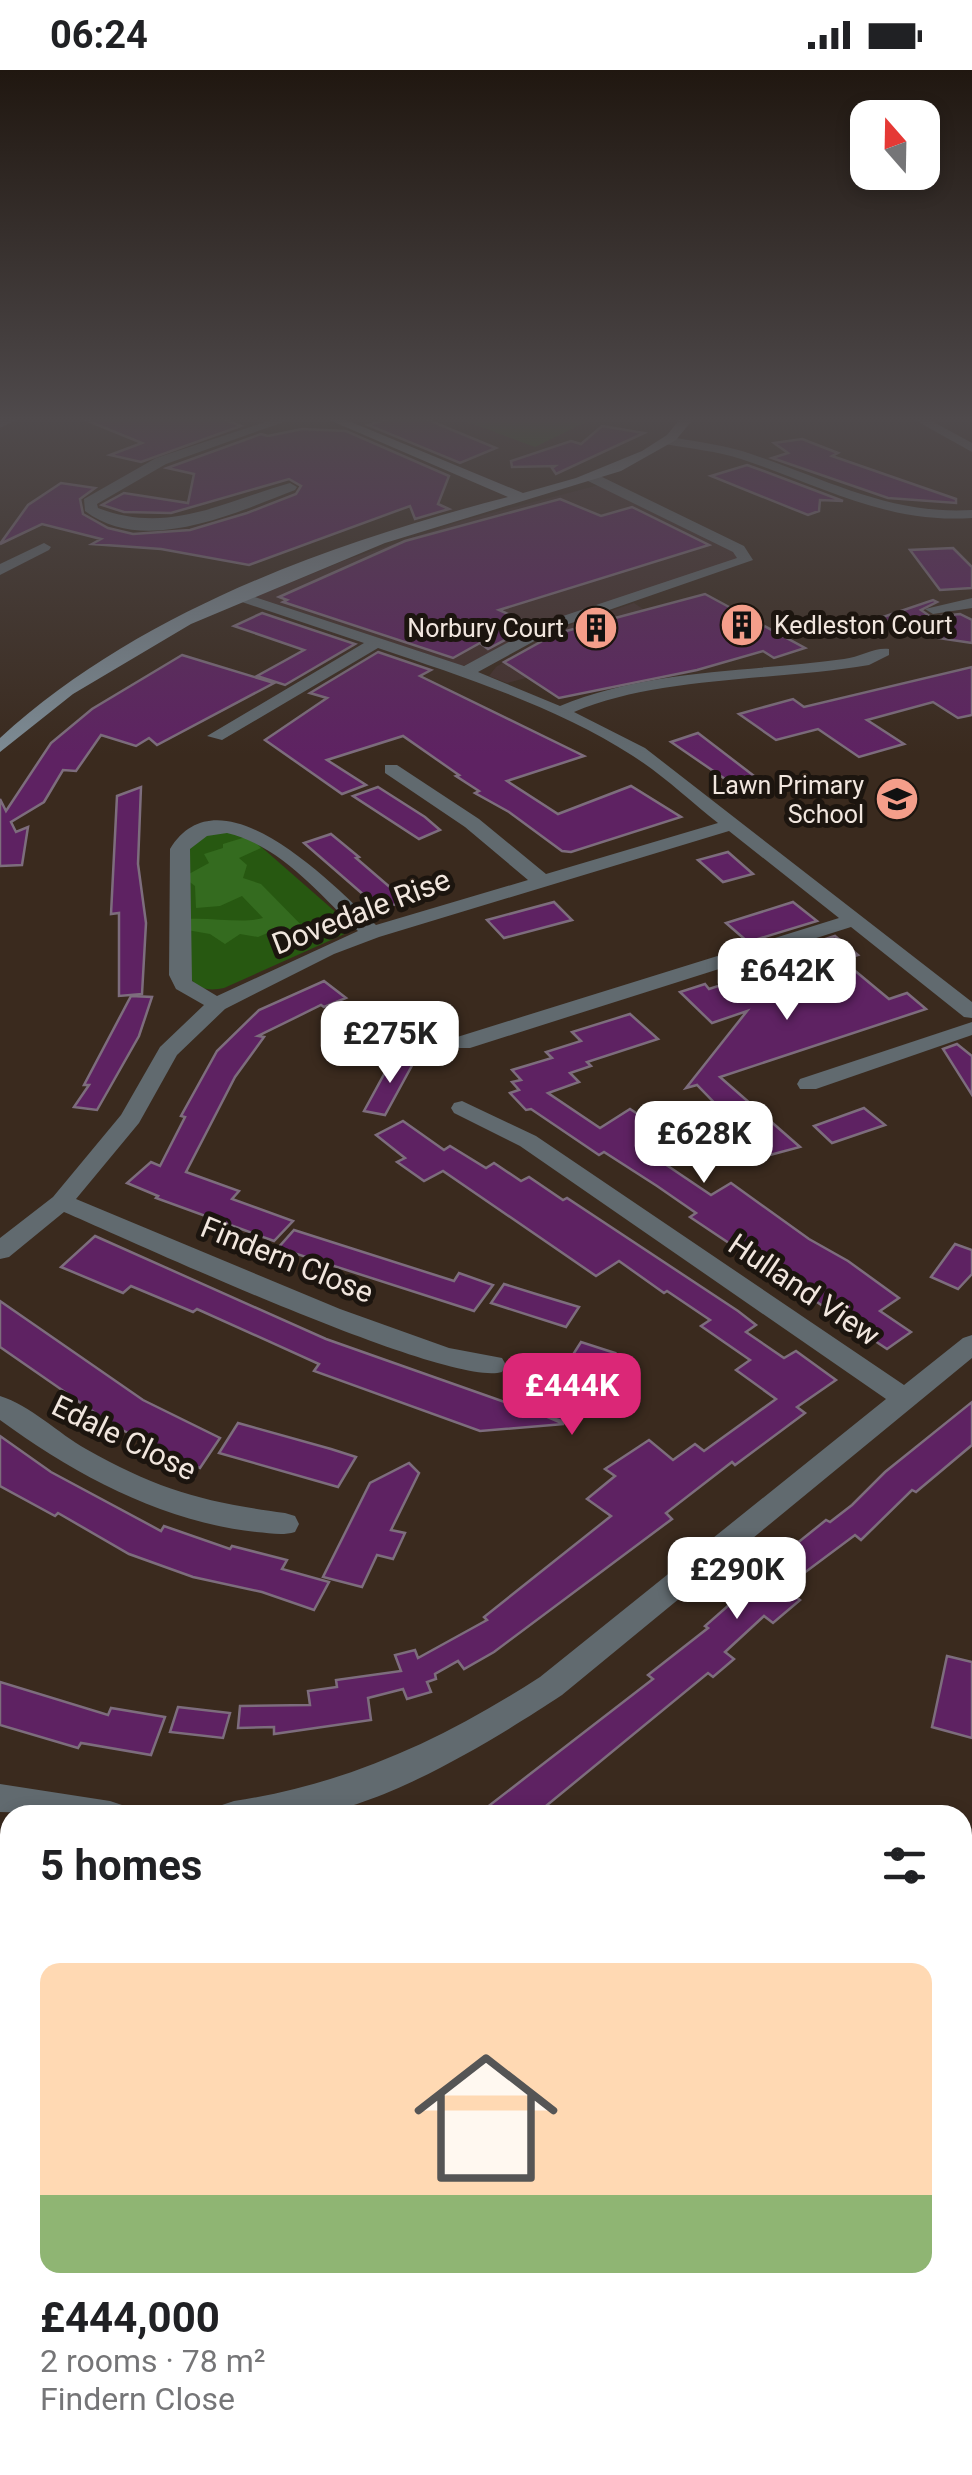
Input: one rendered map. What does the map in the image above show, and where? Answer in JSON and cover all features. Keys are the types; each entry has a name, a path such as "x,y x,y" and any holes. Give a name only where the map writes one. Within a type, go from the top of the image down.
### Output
{"street":[{"path":"0,747 28,719 96,672 241,597 349,550 410,531"},
{"path":"465,672 544,628 746,560 739,548 704,531"},
{"path":"0,570 44,547"},
{"path":"241,597 465,672 560,712 639,752 972,1012"},
{"path":"934,609 972,603"},
{"path":"216,736 376,643"},
{"path":"560,712 628,690 846,664 869,660 883,652"},
{"path":"391,769 472,823 542,882"},
{"path":"184,813 205,830"},
{"name":"Dovedale Rise","path":"0,1251 61,1202 132,1118 168,1052 218,1004 327,950 372,934 733,824"},
{"path":"218,1004 183,985 179,975 180,849 183,842 205,830 225,826 262,836 372,934"},
{"path":"462,1043 501,1041 856,919"},
{"path":"808,1084 972,1028"},
{"name":"Hulland View","path":"462,1108 528,1141 906,1399"},
{"name":"Findern Close","path":"61,1202 331,1315 446,1357 493,1365"},
{"path":"328,1805 423,1763 501,1720 551,1686 972,1344"},
{"name":"Edale Close","path":"0,1406 25,1425 142,1490 210,1514 284,1524"},
{"path":"0,1798 45,1805"}],"shaded area":[{"path":"432,531 693,531 740,558 545,628 463,666 255,597"},
{"path":"634,603 683,636 507,683 489,676 496,667 539,640 538,636"}],"green space":[{"path":"223,831 249,836 347,922 349,932 224,988 209,989 196,984 189,976 186,853 196,837"},
{"path":"249,836 261,848 239,858 247,865 243,878 261,884 314,938 306,944 292,943 277,929 258,937 240,934 225,944 210,934 187,930 187,919 263,918 242,896 220,906 196,908 195,886 187,880 187,875 209,863 204,854"}],"building":[{"path":"9,531 27,531 0,544"},
{"path":"70,531 341,531 249,565 161,549 92,544 101,539"},
{"path":"441,531 681,531 709,545 499,610 533,625 488,649 480,643 453,658 283,602 287,600 279,597 405,541"},
{"path":"953,548 972,567 972,588 940,590 910,550"},
{"path":"705,594 805,648 774,658 763,651 697,670 559,698 504,662 555,634"},
{"path":"933,600 937,602 921,610 931,617 960,614 972,620 972,643 912,634 880,618"},
{"path":"262,613 355,644 285,685 257,676 304,650 234,626"},
{"path":"378,652 431,670 420,676 584,756 507,781 558,814 631,786 681,817 571,852 562,851 509,812 475,793 479,791 403,736 327,760 366,785 342,794 265,740 327,698 310,693"},
{"path":"182,655 274,683 157,745 149,738 136,746 101,735 76,771 63,770 44,802 11,822 16,832 28,827 22,865 0,866 0,799 6,811 51,743 92,709"},
{"path":"972,667 972,715 958,718 933,702 867,720 904,744 859,757 818,729 776,740 739,714 793,699 804,707"},
{"path":"698,733 758,779 747,794 671,742"},
{"path":"141,787 138,864 146,923 142,994 119,996 119,913 111,914 117,796"},
{"path":"378,787 440,830 419,839 353,796"},
{"path":"331,834 406,901 380,909 304,843"},
{"path":"728,852 753,874 723,882 698,860"},
{"path":"554,902 572,920 504,938 487,920"},
{"path":"793,902 817,921 748,942 726,923"},
{"path":"835,936 858,955 842,960 889,999 907,993 926,1009 720,1077 800,1147 766,1156 697,1085 686,1088 747,1011 712,1023 680,992 705,984 709,989 777,967 766,958"},
{"path":"324,981 346,998 321,1005 258,1036 264,1037 235,1077 186,1172 239,1191 232,1199 293,1221 274,1241 156,1198 127,1183 151,1162 160,1166 185,1117 181,1116 217,1051 259,1010"},
{"path":"131,996 152,997 139,1036 97,1110 74,1107 89,1085 84,1085"},
{"path":"630,1014 658,1039 587,1062 591,1066 570,1073 579,1082 548,1093 600,1128 630,1109 687,1146 662,1162 711,1195 731,1183 809,1239 848,1261 899,1298 880,1311 911,1332 887,1349 690,1217 696,1213 657,1186 604,1152 599,1155 531,1109 526,1110 510,1093 519,1090 512,1082 521,1080 512,1070 552,1058 546,1052 581,1041 572,1032"},
{"path":"957,1044 972,1056 972,1095 943,1049"},
{"path":"394,1056 415,1060 385,1115 364,1111"},
{"path":"864,1108 885,1125 832,1143 814,1126"},
{"path":"403,1121 444,1150 450,1146 486,1168 494,1163 521,1181 529,1177 563,1200 567,1198 738,1311 756,1325 746,1332 784,1358 796,1351 836,1380 797,1407 805,1413 666,1513 672,1519 494,1652 464,1669 458,1661 435,1674 436,1679 427,1682 431,1692 407,1699 403,1689 368,1698 371,1720 274,1734 274,1727 238,1728 240,1706 310,1705 308,1691 337,1687 336,1680 401,1671 395,1655 415,1650 418,1658 487,1620 484,1617 611,1516 587,1499 615,1476 605,1469 649,1440 673,1460 695,1444 704,1451 776,1399 736,1370 750,1360 701,1326 710,1320 667,1291 664,1293 619,1261 596,1276 443,1171 424,1181 397,1162 405,1158 376,1135"},
{"path":"294,1230 454,1281 459,1273 493,1285 474,1311 278,1248"},
{"path":"95,1236 326,1339 536,1413 581,1342 615,1353 571,1424 543,1415 564,1424 480,1431 314,1371 319,1364 197,1309 193,1312 131,1286 123,1293 61,1267"},
{"path":"955,1244 972,1250 972,1274 958,1289 931,1277"},
{"path":"504,1284 579,1307 566,1327 491,1303"},
{"path":"0,1301 143,1400 220,1438 200,1468 173,1459 175,1456 114,1426 0,1347"},
{"path":"972,1402 972,1445 916,1492 912,1490 861,1540 855,1535 784,1588 800,1600 773,1623 764,1616 725,1652 734,1659 713,1677 708,1673 547,1805 490,1805 653,1679 648,1675 708,1628 705,1626 738,1597 734,1594 826,1520 830,1522 852,1505 885,1472"},
{"path":"238,1423 356,1457 338,1487 219,1453"},
{"path":"0,1436 51,1472 161,1531 164,1526 230,1549 232,1546 287,1560 282,1569 329,1582 314,1610 262,1592 193,1577 129,1554 58,1513 55,1516 0,1486"},
{"path":"409,1463 419,1473 391,1530 405,1533 393,1559 377,1555 362,1587 323,1577 370,1483"},
{"path":"947,1656 972,1662 972,1738 932,1727"},
{"path":"0,1682 108,1715 111,1708 165,1717 151,1755 81,1743 78,1748 0,1725"},
{"path":"178,1707 230,1713 223,1738 170,1732"}],"place":[{"name":"Kedleston Court","path":"742,625"},
{"name":"Norbury Court","path":"596,628"},
{"name":"Lawn Primary School","path":"897,799"}]}
